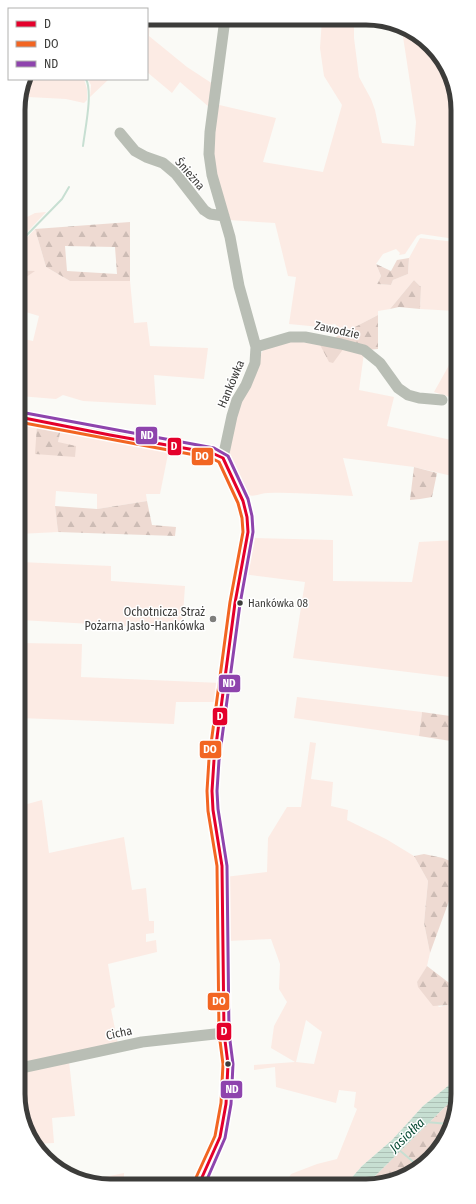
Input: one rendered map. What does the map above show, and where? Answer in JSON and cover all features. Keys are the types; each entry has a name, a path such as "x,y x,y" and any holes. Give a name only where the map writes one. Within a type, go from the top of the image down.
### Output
{"street":[{"name":"Hankówka","path":"223,458 237,400 246,385 255,363 256,347 239,286 230,237 212,175 209,154 210,132 225,25"},
{"name":"Śnieżna","path":"120,133 135,151 163,163 176,174 204,210 210,214 224,216"},
{"name":"Zawodzie","path":"256,347 290,338 305,337 364,350 380,363 398,388 408,395 419,398 442,400"},
{"path":"25,417 110,435 212,453 223,458 243,501 247,517 248,532 234,610 214,760 212,790 213,810 222,866 224,1033 228,1064 224,1119 220,1137 201,1179"},
{"name":"Cicha","path":"25,1067 142,1042 224,1033"}],"shaded area":[{"path":"148,25 150,25 149,36 187,67 213,84 209,107 180,82 172,93 148,73"},
{"path":"322,25 354,25 354,38 359,77 375,110 382,143 414,146 416,122 402,33 426,50 440,68 445,78 451,110 451,238 421,234 417,236 405,254 399,255 400,253 396,249 383,254 376,264 381,276 377,284 391,285 393,280 408,274 409,258 420,238 451,242 451,311 420,309 421,287 414,280 390,309 378,311 378,315 344,333 335,324 320,327 289,324 296,277 288,276 275,223 228,220 212,156 215,104 276,118 263,162 323,172 342,105 324,76 320,48"},
{"path":"30,80 84,80 87,89 87,100 84,103 66,99 28,97"},
{"path":"88,80 108,80 90,97 91,85"},
{"path":"46,212 25,235 25,218 35,213"},
{"path":"35,229 46,267 70,281 130,281 134,323 147,322 150,346 208,348 204,379 154,375 156,405 83,401 63,395 56,399 25,396 25,339 33,341 39,316 25,312 25,278 34,271 25,270 25,240"},
{"path":"289,340 344,348 364,353 359,390 394,397 387,426 451,440 451,476 414,467 343,458 353,496 265,493 250,496 245,493 230,459 230,445 235,416 245,388 264,348"},
{"path":"451,360 451,397 434,392"},
{"path":"25,421 37,424 36,454 58,442 61,429 169,449 160,494 146,494 147,501 97,509 97,494 56,491 55,506 58,532 25,534"},
{"path":"250,538 333,540 333,581 412,582 419,542 451,540 451,677 293,658 305,582 243,574"},
{"path":"25,562 111,566 111,581 185,586 182,629 25,620"},
{"path":"25,643 82,644 81,677 221,683 218,702 176,702 174,724 25,718"},
{"path":"297,697 422,712 419,736 294,718"},
{"path":"310,742 316,743 311,779 333,782 331,806 348,810 347,820 386,839 414,856 428,881 424,923 430,953 427,966 417,983 439,1007 448,1005 451,1008 451,1084 423,1106 392,1140 362,1166 351,1179 288,1179 291,1174 317,1164 337,1159 357,1109 354,1107 356,1092 339,1090 336,1103 276,1087 275,1067 254,1070 254,1065 295,1062 271,1048 274,1026 287,1002 279,989 280,964 271,939 227,941 225,877 267,872 268,838 287,807 301,807","holes":["306,1020 322,1032 314,1064 296,1062"]},
{"path":"42,800 49,853 124,837 132,890 146,888 149,921 154,921 154,933 146,934 146,942 156,940 157,952 108,964 115,1007 111,1009 118,1044 25,1064 25,805"},
{"path":"69,1061 75,1116 52,1118 54,1143 41,1144 31,1126 26,1105 25,1070"},
{"path":"124,1173 124,1179 100,1178"}],"green space":[{"path":"130,222 130,281 70,281 46,267 35,229","holes":["65,246 115,247 117,274 67,271"]},
{"path":"409,258 408,274 393,280 391,285 377,284 381,276 376,264 391,271 397,260"},
{"path":"25,270 35,271 25,278"},
{"path":"414,280 421,287 420,309 399,307 390,309"},
{"path":"378,315 378,349 367,350 330,340"},
{"path":"318,341 344,348 333,363 329,362"},
{"path":"37,424 61,429 58,442 76,446 75,457 35,454"},
{"path":"414,467 437,473 432,497 410,500"},
{"path":"147,501 152,525 176,527 175,536 58,532 55,506 97,509"},
{"path":"422,712 451,716 451,741 419,736"},
{"path":"424,854 451,861 451,895 430,953 424,923 428,881 414,856"},
{"path":"427,966 451,984 451,1008 448,1005 433,1006 418,987 417,982"},
{"path":"451,1101 446,1121 437,1141 422,1158 403,1170 388,1176 373,1178"}],"water":[{"name":"Jasiołka","path":"451,1084 451,1101 373,1178 351,1179 362,1166 392,1140 423,1106"}],"waterway":[{"path":"83,146 89,102 86,80"},
{"path":"25,237 62,199 69,187"},
{"name":"Jasiołka","path":"426,1122 445,1124"},
{"name":"Jasiołka","path":"398,1149 415,1163"}],"transit line":[{"name":"ND","path":"25,413 214,448 228,456 248,499 252,516 253,532 240,604 219,760 217,791 218,809 227,866 229,1033 233,1064 231,1104 225,1138 207,1179"},
{"name":"D","path":"25,418 212,453 223,458 243,501 247,517 248,532 235,603 214,760 212,791 213,810 222,866 224,1033 228,1064 226,1104 220,1137 201,1179"},
{"name":"DO","path":"25,423 211,458 219,462 238,503 242,518 243,532 230,602 209,759 207,791 208,811 217,866 219,1033 223,1064 221,1103 215,1136 195,1179"}],"place":[{"name":"Hankówka 08","path":"240,603"},
{"name":"Ochotnicza Straż Pożarna Jasło-Hankówka","path":"213,619"}]}
